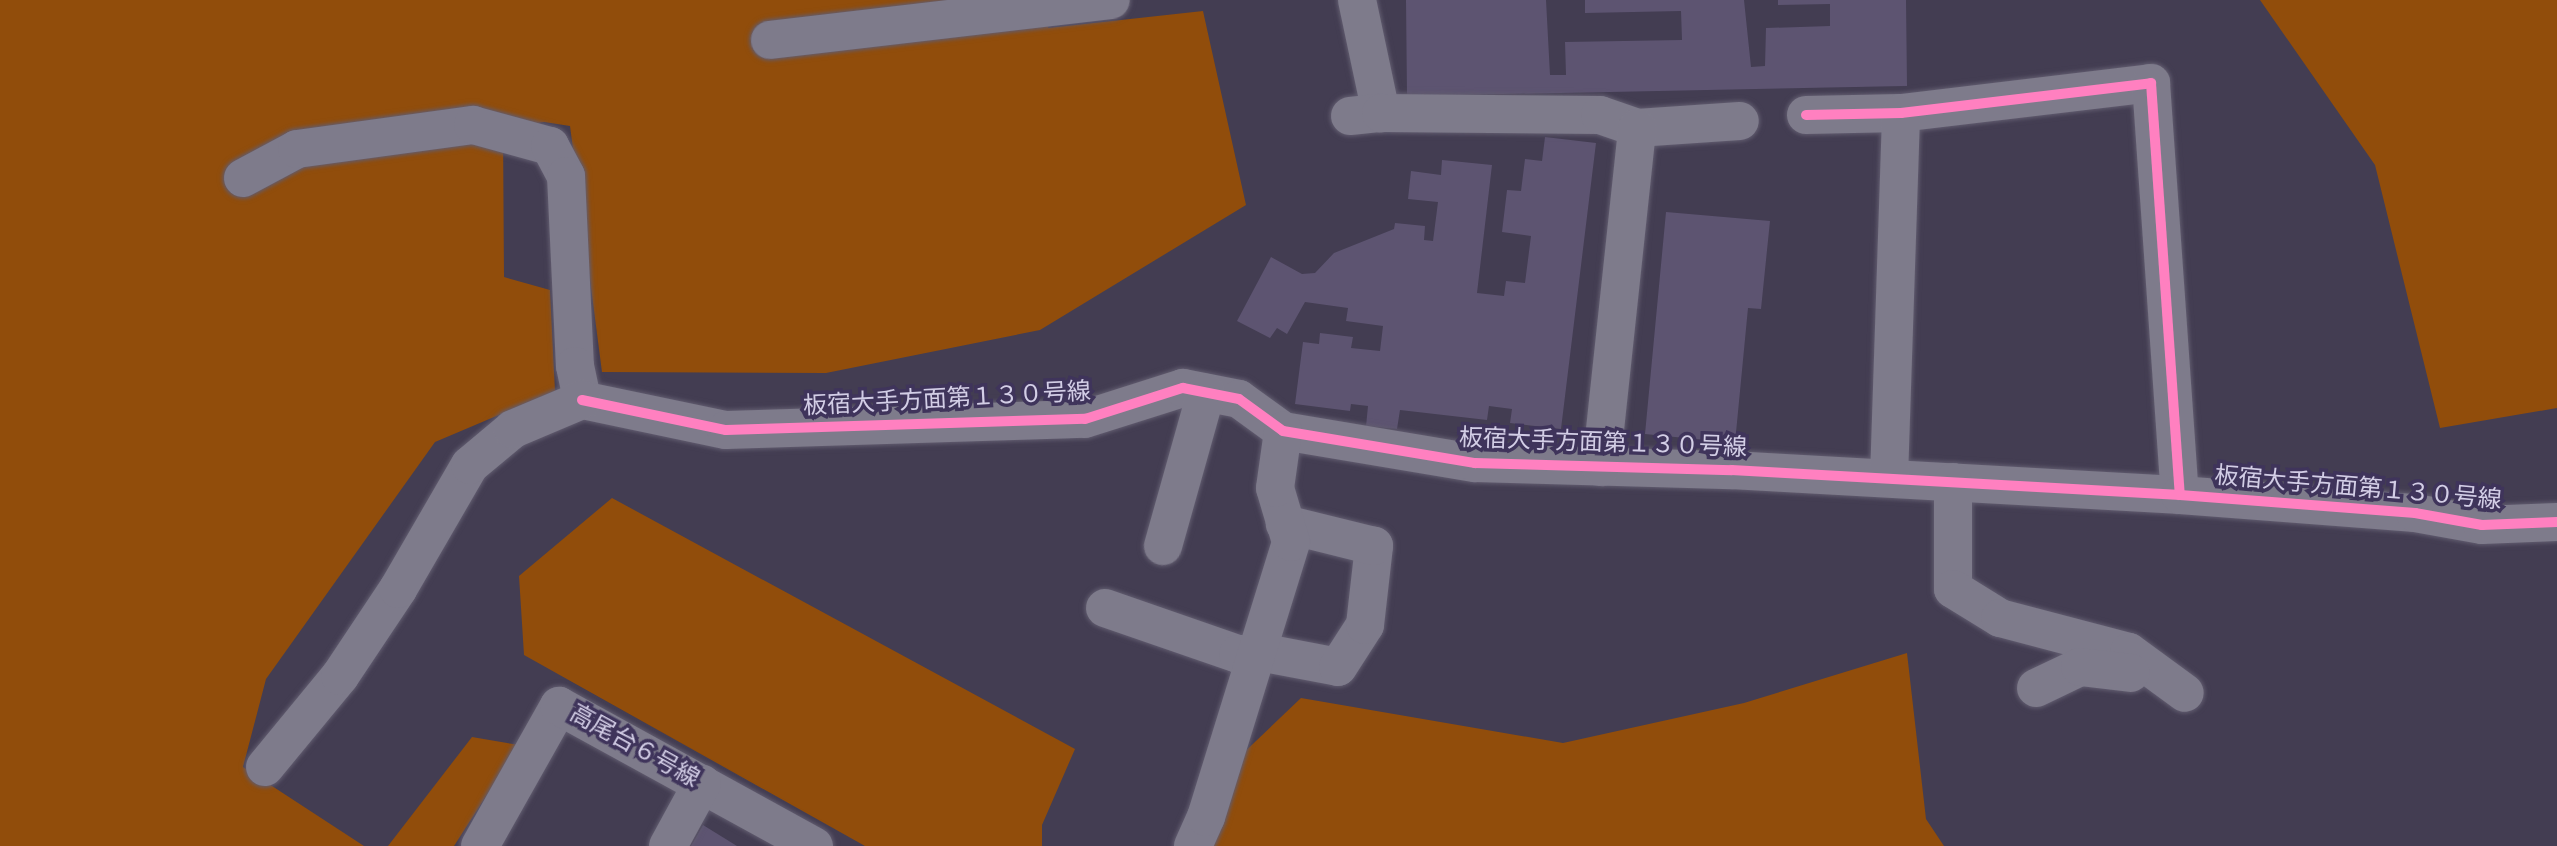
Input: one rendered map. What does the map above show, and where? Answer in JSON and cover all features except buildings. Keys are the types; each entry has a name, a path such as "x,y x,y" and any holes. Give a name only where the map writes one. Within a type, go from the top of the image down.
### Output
{"street":[{"path":"770,40 1111,0"},
{"path":"1357,0 1366,115 1600,115 1637,128 1740,121"},
{"path":"1806,115 1901,113 2151,83 2180,495"},
{"path":"1889,478 1901,113"},
{"path":"243,178 297,149 473,125 550,146 566,176 575,366 582,400 513,429 470,465 398,589 340,676 265,767"},
{"path":"1601,467 1637,128"},
{"name":"板宿大手方面第１３０号線","path":"582,400 726,430 1085,419 1183,388 1239,399 1283,431 1475,463 1889,478 2180,495 2415,513 2482,524 2557,522"},
{"path":"1163,546 1206,393"},
{"path":"1193,846 1206,817 1291,542 1275,488 1283,431"},
{"path":"1953,482 1953,589 2000,618 2129,652 2172,683 2080,667 2036,688"},
{"path":"1105,608 1238,653 1270,654 1338,667 1365,625 1374,546 1285,524"},
{"name":"高尾台６号線","path":"480,846 559,706 814,846"},
{"path":"668,846 702,784"}],"shaded area":[{"path":"0,0 1056,0 1048,28 1203,11 1246,205 1040,330 826,373 602,372 570,126 544,122 503,128 504,277 550,290 555,391 435,442 266,679 243,767 364,846 0,846"},
{"path":"2260,0 2557,0 2557,408 2440,428 2375,165"},
{"path":"612,498 1075,749 1042,825 1042,846 865,846 524,655 519,576"},
{"path":"1907,653 1926,819 1944,846 1182,846 1214,781 1301,698 1563,743 1744,703"},
{"path":"472,737 519,745 454,846 388,846"}],"cycle path":[{"path":"1806,115 1901,113 2151,83 2180,495"},
{"path":"582,400 726,430 1085,419 1183,388 1239,399 1283,431 1475,463 1732,470 2180,495 2415,513 2482,525 2557,522"}]}
